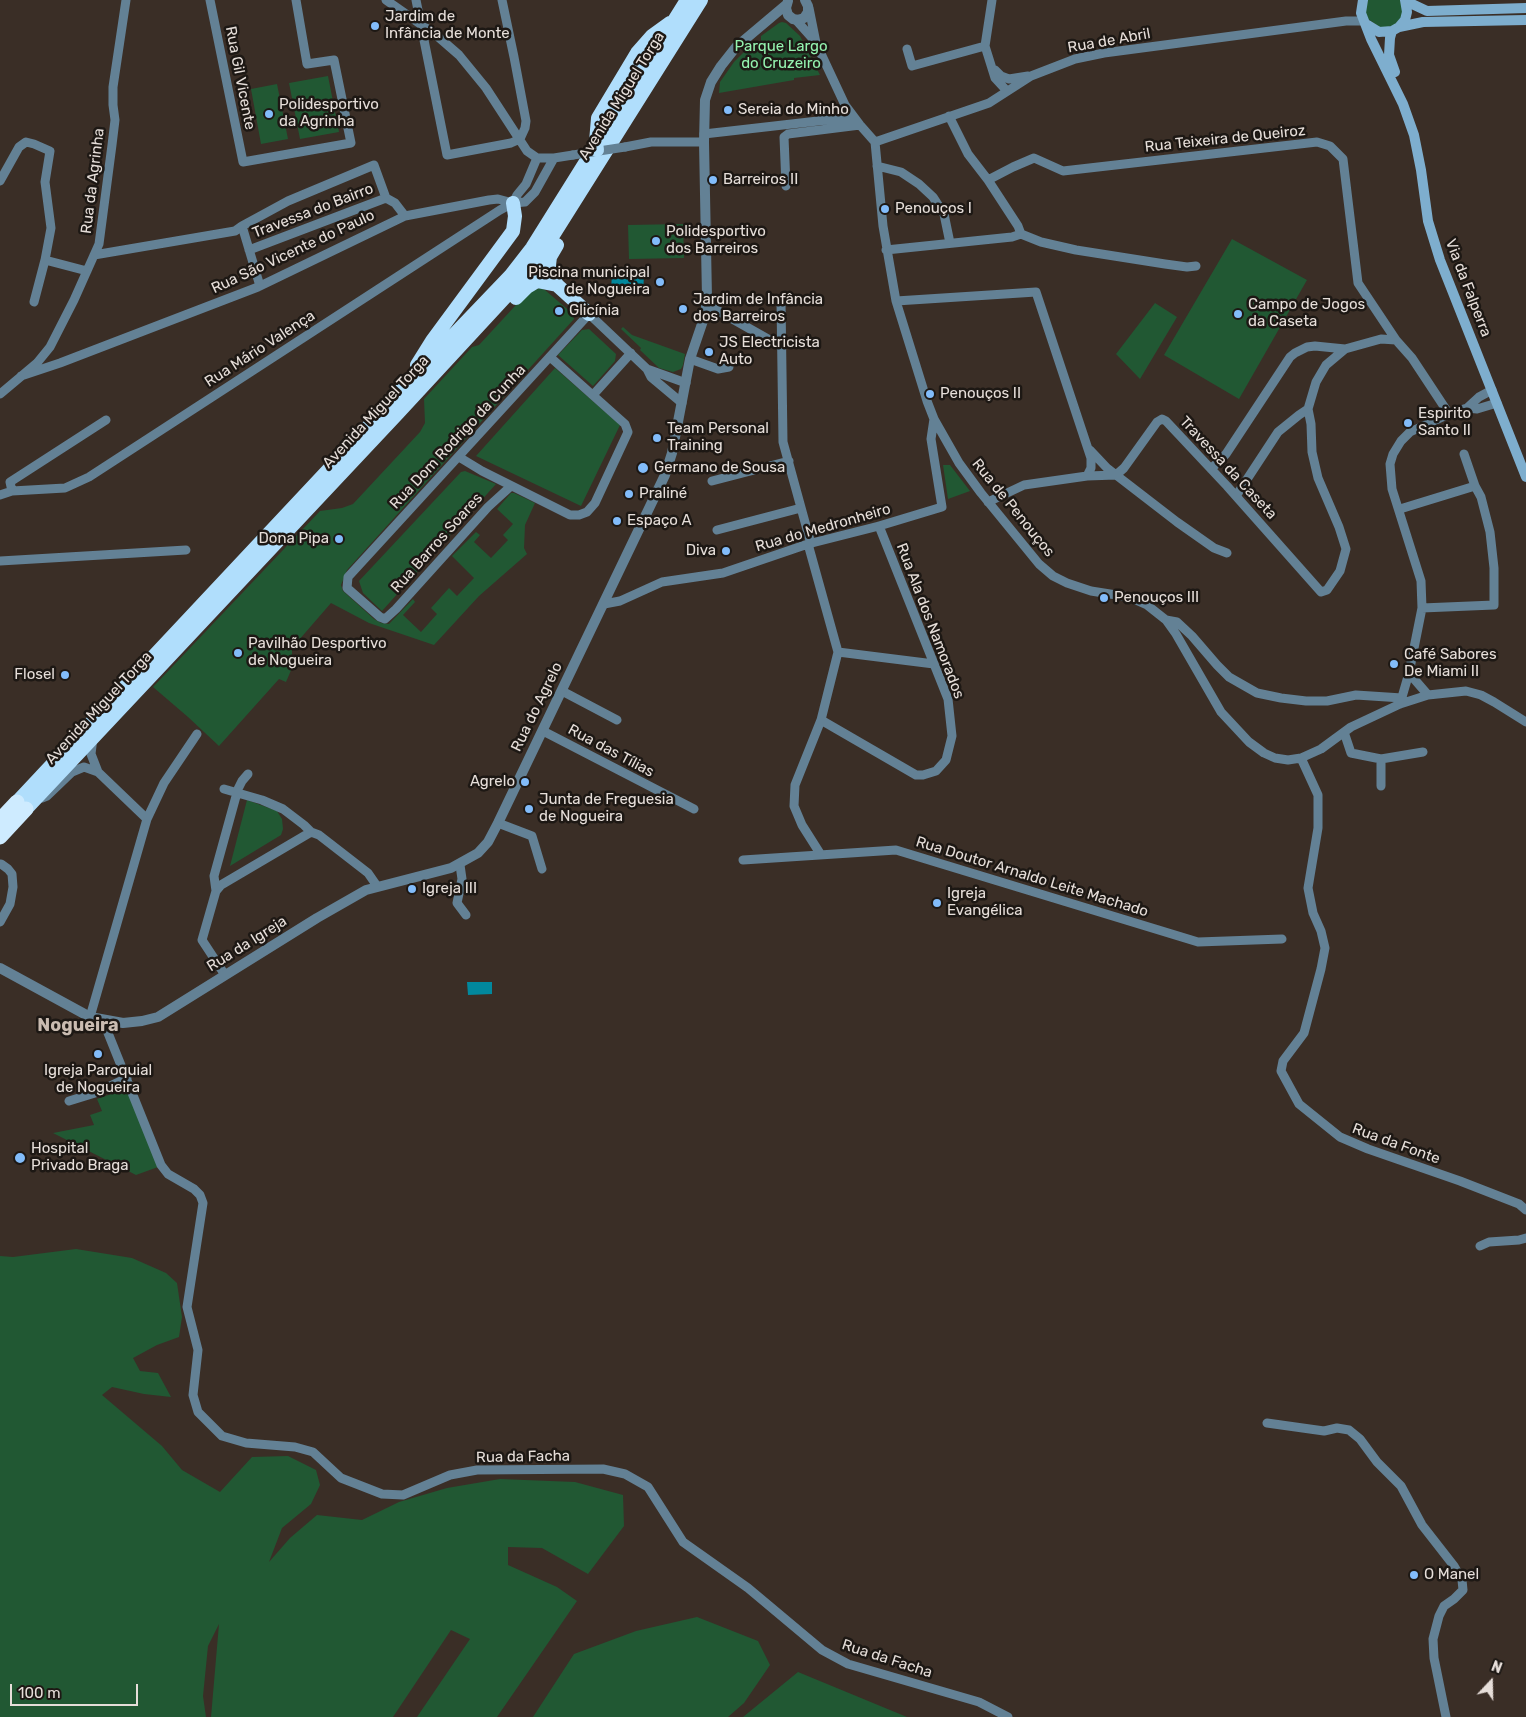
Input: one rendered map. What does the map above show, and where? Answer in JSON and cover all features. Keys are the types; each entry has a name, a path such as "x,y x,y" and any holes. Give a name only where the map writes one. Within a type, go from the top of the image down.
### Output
{"highway":[{"name":"Avenida Miguel Torga","path":"25,805 400,391 487,301 523,260 688,0"},
{"name":"Avenida Miguel Torga","path":"25,805 93,737 533,267 701,0"},
{"path":"596,148 598,118 637,53 652,36 675,20"},
{"path":"575,201 571,222 550,257 549,265 557,285 589,314"},
{"path":"400,391 432,341 513,232 514,204"},
{"path":"471,335 485,331 527,287 537,281 557,285"},
{"path":"0,820 25,805"},
{"path":"0,837 25,805"}],"main road":[{"path":"1406,0 1427,11 1526,8"},
{"name":"Via da Falperra","path":"1406,0 1407,12 1405,20 1390,38 1389,55 1400,84 1415,143 1428,221 1440,260 1526,477"},
{"name":"Via da Falperra","path":"1360,2 1361,13 1372,39 1404,104"},
{"path":"1365,22 1379,32 1424,22 1526,20"}],"street":[{"name":"Rua da Agrinha","path":"0,394 37,363 50,348 99,244 115,120 113,87 126,0"},
{"name":"Rua Gil Vicente","path":"210,0 243,162 352,143 334,60 308,64 296,0"},
{"path":"386,0 459,55 486,88 527,151 537,158 573,155 596,148 625,147 651,142 704,138 853,117"},
{"path":"416,0 447,155 520,140 525,128 526,121 502,0"},
{"path":"992,0 985,46 995,78 1008,91"},
{"path":"788,2 786,8 792,17 816,43"},
{"name":"Rua do Agrelo","path":"498,823 665,475 672,453 690,359 703,323 706,304 704,138 705,100 711,82 736,47 788,2"},
{"path":"770,18 804,18 807,15 808,4"},
{"path":"808,4 816,43 845,105 875,142"},
{"name":"Rua de Abril","path":"875,142 989,103 1031,76 1075,59 1104,53 1346,21 1365,22"},
{"path":"907,49 912,66 985,46"},
{"path":"990,64 1001,76 1009,80 1031,76"},
{"path":"949,116 968,154 988,180 1018,226 1021,234"},
{"path":"786,186 784,137 788,134 860,125"},
{"path":"0,181 19,147 26,142 50,151 45,182 51,228 34,302"},
{"name":"Rua de Penouços","path":"875,142 886,250 896,301 927,401 934,419 959,463 1039,564 1053,576 1091,591 1129,597 1147,605 1166,620 1222,712 1249,742 1264,753 1275,758 1288,760 1301,758 1321,749 1344,732 1401,701"},
{"name":"Rua Teixeira de Queiroz","path":"988,180 1034,158 1063,171 1317,142 1330,146 1343,159 1358,283 1396,340 1412,358 1449,414"},
{"path":"514,204 517,195 526,184 537,158"},
{"name":"Rua Mário Valença","path":"0,495 12,491 65,488 89,477 500,210 525,202 530,198 554,158"},
{"path":"94,255 235,231 288,201 374,165 386,198 395,203 405,216"},
{"path":"877,166 901,172 919,184 933,197 944,214 950,243"},
{"name":"Travessa do Bairro","path":"249,250 386,198"},
{"name":"Rua São Vicente do Paulo","path":"21,376 60,363 260,286 405,216 498,199 514,204"},
{"path":"242,226 260,286"},
{"path":"886,250 1012,237 1021,234 1041,242 1076,250 1187,267 1196,266"},
{"path":"44,260 87,271"},
{"path":"896,301 1036,292 1087,446 1090,458 1090,468 1087,476"},
{"path":"781,302 783,442 838,652 821,720 795,784 794,806 802,825 821,855"},
{"path":"706,304 782,347"},
{"path":"589,314 648,369 686,383"},
{"name":"Rua Dom Rodrigo da Cunha","path":"384,619 351,592 348,588 348,577 589,314"},
{"path":"1211,469 1226,454 1290,357 1295,353 1315,346 1345,349 1381,339 1396,340"},
{"path":"1236,496 1278,432 1308,409 1316,382 1326,366 1345,349"},
{"path":"45,353 60,363"},
{"path":"593,395 630,353"},
{"name":"Rua Barros Soares","path":"459,457 482,471 570,515 588,512 595,503 628,432 625,424 550,357"},
{"path":"690,359 718,369 728,367"},
{"path":"648,369 651,377 682,403"},
{"path":"1466,408 1479,397 1492,390"},
{"path":"1401,701 1409,673 1422,608 1421,581 1392,489 1390,464 1393,454 1401,441 1410,432 1466,408 1477,408 1497,403"},
{"name":"Travessa da Caseta","path":"1116,475 1124,468 1157,422 1162,419 1166,421 1321,592 1327,590 1340,571 1346,549 1339,527 1318,478 1312,452 1311,424 1308,409"},
{"name":"Rua do Medronheiro","path":"604,604 620,602 626,597 662,582 723,573 810,544 942,507 931,439 934,419"},
{"path":"12,491 10,482 106,420"},
{"path":"1087,446 1116,475 1206,542 1227,553"},
{"path":"1422,608 1494,605 1494,568 1490,532 1481,497 1475,486 1464,454"},
{"path":"712,482 789,461"},
{"path":"988,502 1024,485 1087,476 1116,475"},
{"name":"Rua Barros Soares","path":"384,619 396,609 488,507 511,486"},
{"path":"1400,510 1475,486"},
{"path":"717,530 801,508"},
{"name":"Rua Ala dos Namorados","path":"821,720 916,775 923,776 936,771 946,760 952,736 948,699 879,526"},
{"path":"0,561 186,550"},
{"path":"0,557 13,561"},
{"path":"610,591 626,597"},
{"path":"1166,620 1177,622 1229,677 1257,692 1281,698 1306,701 1327,701 1356,695 1401,701 1428,695 1466,691 1481,695 1526,722"},
{"path":"838,652 934,664"},
{"path":"1409,673 1428,695"},
{"path":"562,691 617,720"},
{"name":"Rua das Tílias","path":"543,731 694,809"},
{"path":"1344,732 1351,753 1381,759 1423,752"},
{"path":"90,1017 147,818 164,783 197,734"},
{"path":"93,737 91,754 98,772"},
{"name":"Rua da Fonte","path":"1301,758 1318,796 1318,828 1308,888 1313,913 1321,931 1325,948 1304,1033 1283,1061 1281,1071 1298,1104 1340,1137 1519,1204 1526,1210"},
{"path":"1381,759 1381,786"},
{"path":"25,805 48,796 72,772 84,767 98,772 147,818"},
{"path":"225,975 202,940 216,891 214,876 242,781 248,774"},
{"path":"224,789 262,800 283,809 310,832 319,836 368,873 377,886"},
{"path":"498,823 532,836 542,870"},
{"name":"Rua da Igreja","path":"0,968 90,1017 123,1023 158,1017 346,901 377,886 460,865 478,853 488,842 498,823"},
{"path":"216,891 221,885 310,832"},
{"name":"Rua Doutor Arnaldo Leite Machado","path":"743,860 896,850 1198,942 1282,939"},
{"path":"0,922 10,904 13,887 12,874 1,864"},
{"path":"460,865 462,879 457,903 466,915"},
{"name":"Rua da Facha","path":"105,1021 108,1033 161,1165 168,1174 194,1189 200,1195 203,1203 187,1307 198,1350 194,1395 198,1412 222,1436 246,1443 295,1447 313,1452 341,1478 382,1494 403,1495 450,1476 477,1470 603,1469 625,1474 648,1487 683,1542 748,1588 822,1650 848,1664 979,1702 1008,1717"},
{"path":"69,1101 95,1093 127,1078"},
{"path":"1480,1246 1489,1242 1526,1238"},
{"path":"1267,1424 1324,1431 1337,1428 1349,1430 1360,1439 1377,1462 1401,1486 1422,1526 1454,1566 1462,1580 1463,1590 1454,1600 1444,1606 1439,1616 1433,1639 1434,1658 1446,1717"}],"green space":[{"path":"1368,0 1401,0 1402,17 1393,26 1381,28 1368,19 1365,11"},
{"name":"Parque Largo do Cruzeiro","path":"782,22 786,23 800,36 820,75 794,78 794,80 719,93 720,82 734,62 751,45 756,45 761,41 761,36"},
{"name":"Polidesportivo da Agrinha","path":"328,76 339,132 300,139 289,83"},
{"name":"Polidesportivo da Agrinha","path":"277,84 288,139 261,144 251,89"},
{"name":"Polidesportivo dos Barreiros","path":"683,224 684,258 629,259 628,225"},
{"name":"Campo de Jogos da Caseta","path":"1232,239 1307,280 1239,399 1164,355"},
{"path":"540,288 545,290 573,314 574,319 347,570 341,585 343,591 381,623 389,624 413,599 415,602 403,615 421,632 437,614 431,608 449,588 457,596 474,578 452,556 476,532 480,535 474,542 491,558 508,540 503,535 513,524 497,509 511,493 535,503 525,525 524,548 527,554 479,596 434,645 369,623 331,603 292,648 292,668 286,682 279,679 219,746 153,687 320,511 342,508 353,504 420,432 425,423 424,399 472,347 479,345 527,293"},
{"path":"1155,303 1177,317 1140,379 1116,354"},
{"path":"623,327 632,335 685,354 681,369 673,372 659,368 621,329"},
{"path":"589,329 616,354 615,361 593,386 558,355 582,330"},
{"path":"555,368 620,425 581,506 476,456"},
{"path":"943,465 950,465 970,491 948,499"},
{"path":"465,471 496,484 382,611 363,593 359,581 461,472"},
{"path":"247,800 277,811 282,819 283,829 281,835 230,866"},
{"path":"128,1088 158,1167 136,1175 53,1133 94,1125 90,1115 102,1111 97,1099"},
{"path":"76,1249 132,1258 166,1273 177,1283 182,1317 179,1337 157,1345 133,1358 140,1371 158,1373 171,1397 144,1394 112,1387 102,1395 162,1446 182,1470 220,1492 252,1457 288,1456 316,1470 320,1485 311,1504 282,1528 269,1562 290,1538 317,1515 362,1520 399,1502 447,1488 500,1479 575,1482 623,1495 624,1526 588,1574 542,1548 508,1547 508,1565 557,1587 577,1601 497,1717 417,1717 470,1639 451,1630 393,1717 211,1717 219,1624 208,1646 203,1696 206,1717 0,1717 0,1256 13,1257"},
{"path":"697,1617 758,1641 770,1665 744,1703 728,1717 533,1717 574,1654 636,1631"},
{"path":"798,1672 907,1717 743,1717"}],"water":[{"name":"Piscina municipal de Nogueira","path":"612,274 644,276 643,292 611,290"},
{"path":"467,982 492,982 492,994 468,995"}],"place":[{"name":"Jardim de Infância de Monte","path":"375,26"},
{"name":"Sereia do Minho","path":"728,110"},
{"name":"Polidesportivo da Agrinha","path":"269,114"},
{"name":"Barreiros II","path":"713,180"},
{"name":"Penouços I","path":"885,209"},
{"name":"Polidesportivo dos Barreiros","path":"656,241"},
{"name":"Piscina municipal de Nogueira","path":"660,282"},
{"name":"Jardim de Infância dos Barreiros","path":"683,309"},
{"name":"Glicínia","path":"559,311"},
{"name":"Campo de Jogos da Caseta","path":"1238,314"},
{"name":"JS Electricista Auto","path":"709,352"},
{"name":"Penouços II","path":"930,394"},
{"name":"Espirito Santo II","path":"1408,423"},
{"name":"Team Personal Training","path":"657,438"},
{"name":"Germano de Sousa","path":"643,468"},
{"name":"Praliné","path":"629,494"},
{"name":"Espaço A","path":"617,521"},
{"name":"Dona Pipa","path":"339,539"},
{"name":"Diva","path":"726,551"},
{"name":"Penouços III","path":"1104,598"},
{"name":"Pavilhão Desportivo de Nogueira","path":"238,653"},
{"name":"Café Sabores De Miami II","path":"1394,664"},
{"name":"Flosel","path":"65,675"},
{"name":"Agrelo","path":"525,782"},
{"name":"Junta de Freguesia de Nogueira","path":"529,809"},
{"name":"Igreja III","path":"412,889"},
{"name":"Igreja Evangélica","path":"937,903"},
{"name":"Igreja Paroquial de Nogueira","path":"98,1054"},
{"name":"Hospital Privado Braga","path":"20,1158"},
{"name":"O Manel","path":"1414,1575"}],"district":[{"name":"Nogueira","path":"78,1026"}]}
